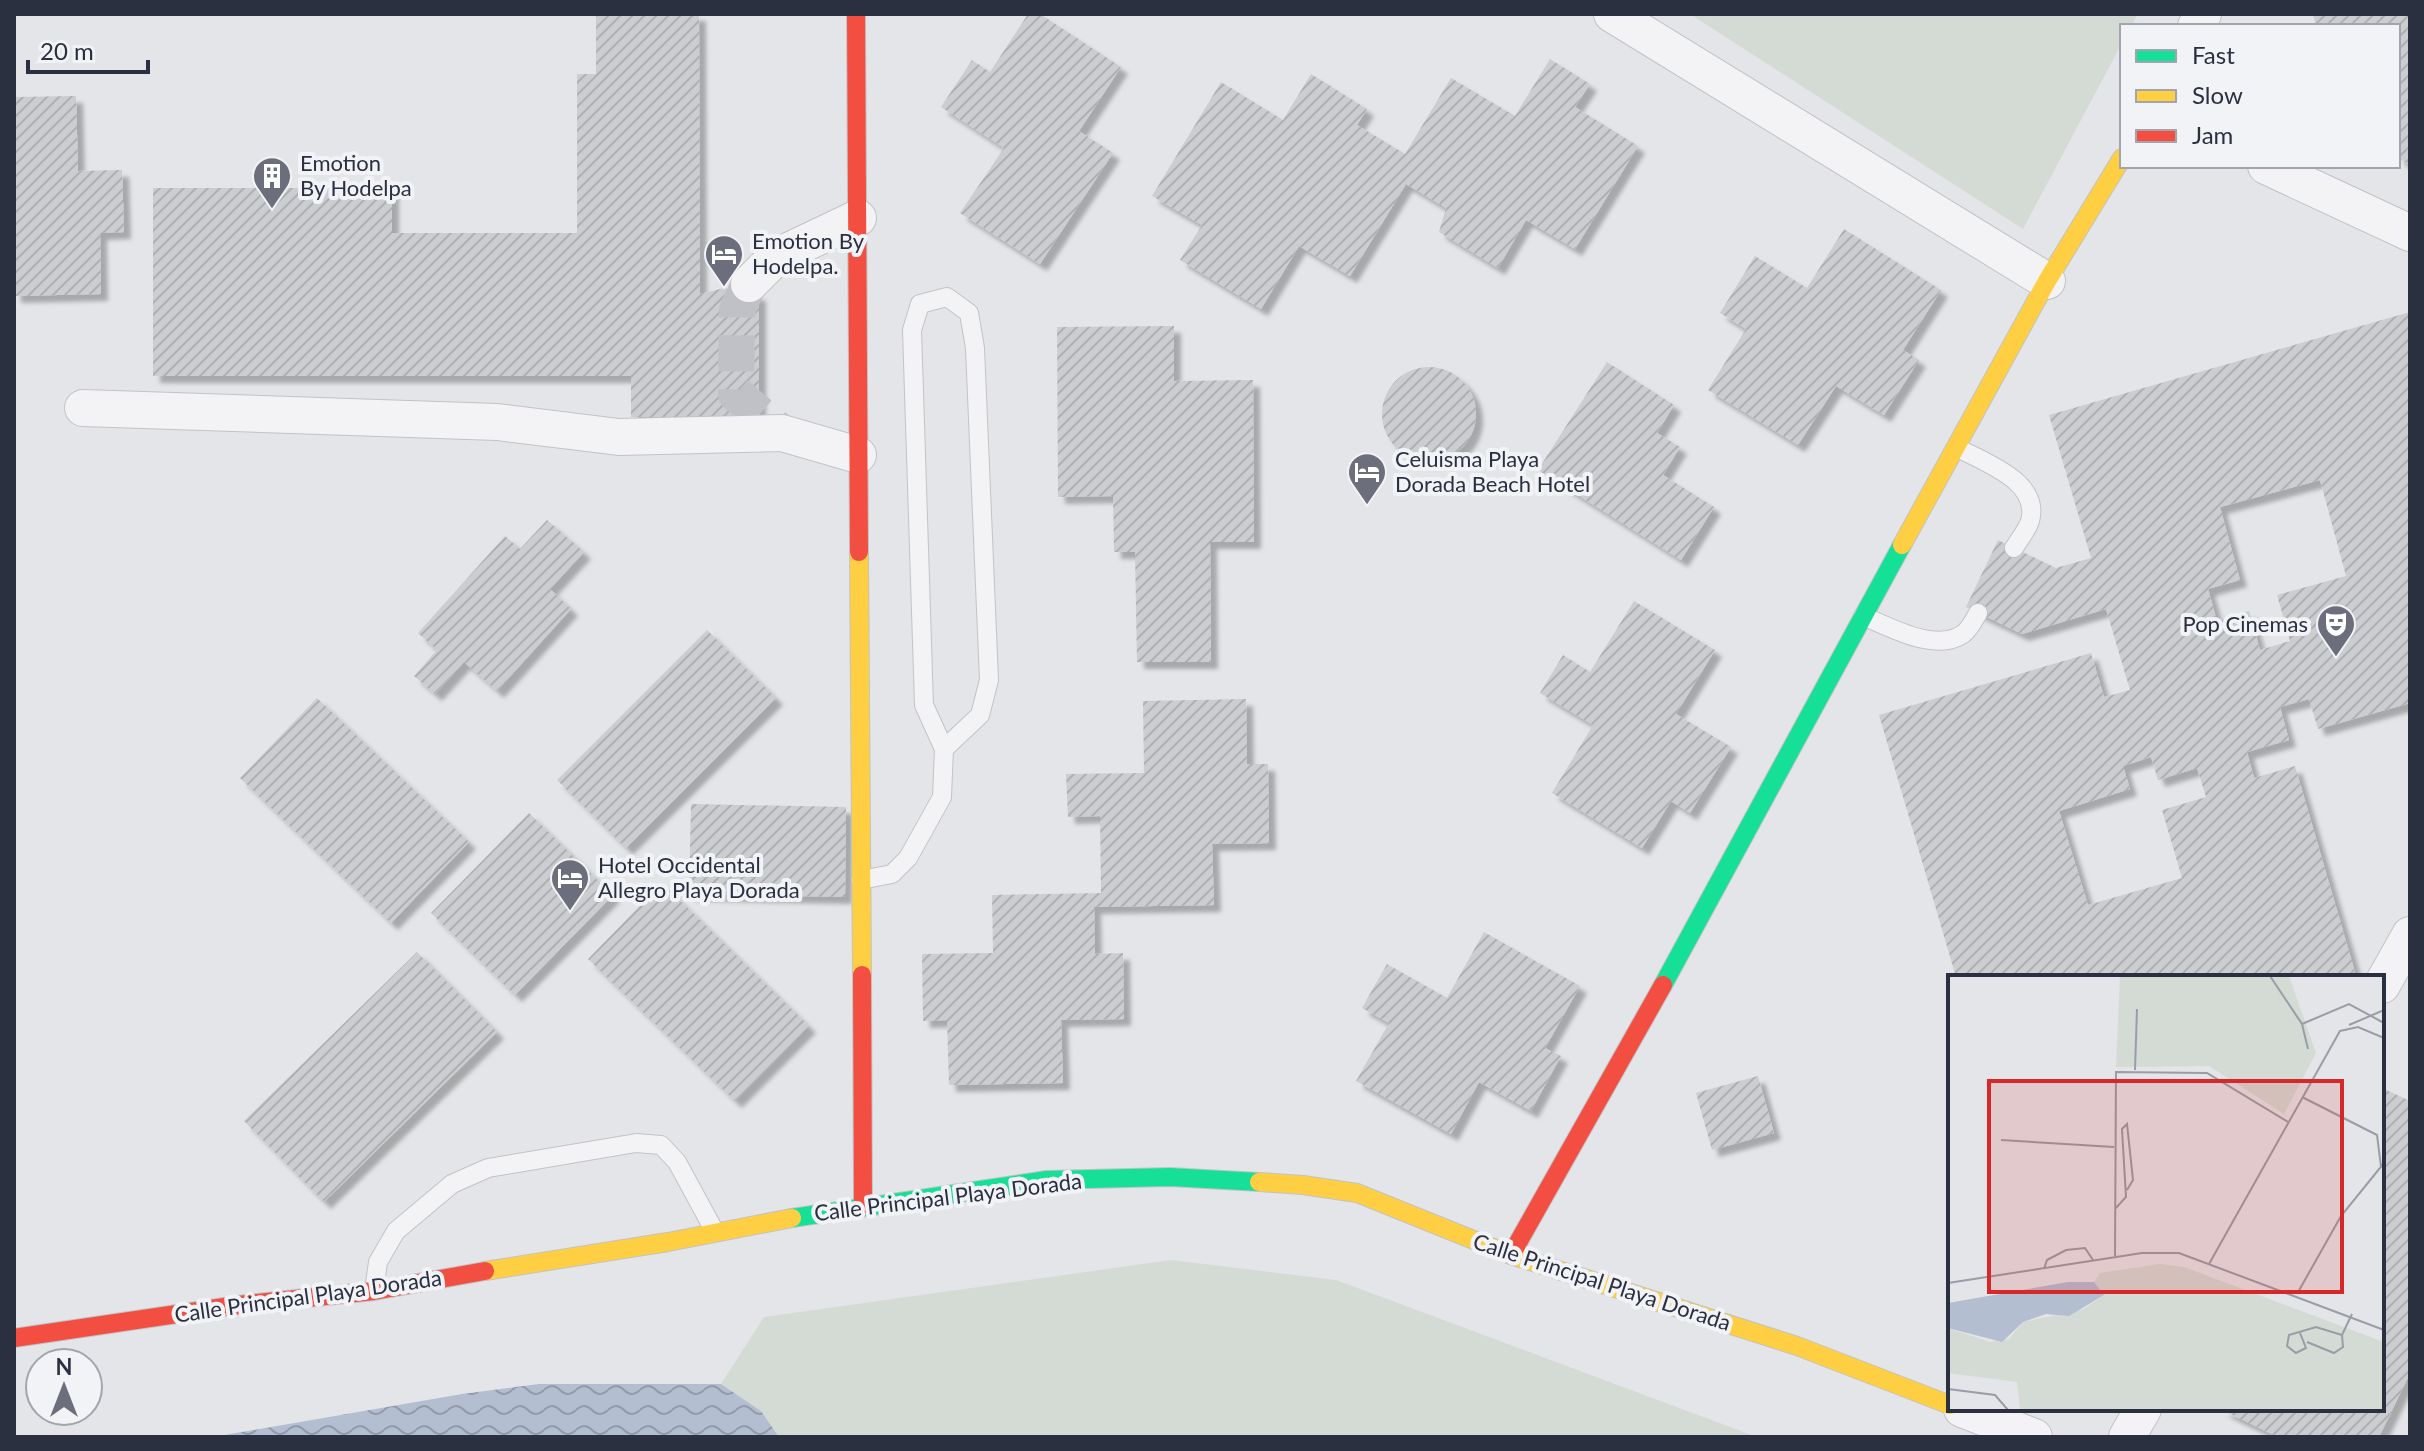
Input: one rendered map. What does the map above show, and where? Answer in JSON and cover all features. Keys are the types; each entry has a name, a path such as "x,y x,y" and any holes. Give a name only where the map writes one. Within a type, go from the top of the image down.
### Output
{"street":[{"path":"856,14 863,1206"},
{"path":"1612,14 2047,281"},
{"path":"1511,1255 1728,869 1792,745 2047,281 2120,161"},
{"path":"2270,168 2410,233"},
{"path":"749,284 776,257 858,218"},
{"path":"83,408 497,422 619,437 782,433 858,455"},
{"path":"2384,981 2410,935"},
{"name":"Calle Principal Playa Dorada","path":"14,1338 238,1305 374,1291 863,1206 1047,1180 1170,1177 1303,1185 1357,1193 1511,1255 1797,1346 1948,1404"},
{"path":"1967,1411 2034,1437"},
{"path":"2127,1437 2142,1411"}],"lane":[{"path":"861,880 892,874 908,858 942,797 944,749 924,705 912,330 920,304 947,297 969,313 975,348 989,680 980,715 944,749"},
{"path":"1956,447 2015,480 2026,493 2031,507 2030,523 2014,548"},
{"path":"1863,616 1915,636 1938,640 1956,638 1967,632 1978,613"},
{"path":"374,1291 378,1262 396,1231 452,1184 488,1168 636,1143 661,1145 677,1162 715,1232"}],"shaded area":[{"path":"1690,14 2138,14 2132,24 2120,24 2120,47 2023,229"},
{"path":"1171,1260 1336,1280 1757,1437 779,1437 761,1411 721,1384 764,1317"}],"water":[{"path":"539,1384 721,1384 761,1411 779,1437 213,1437 462,1394"}],"building":[{"name":"Emotion By Hodelpa","path":"596,14 699,14 700,294 724,288 759,294 759,417 631,417 631,376 153,376 153,188 392,188 392,233 577,233 577,74 596,74"},
{"path":"1028,14 1040,14 1121,67 1079,131 1113,153 1040,264 960,213 1004,148 941,107 972,60 990,72"},
{"path":"2313,14 2410,14 2410,165 2400,159 2400,24 2316,24"},
{"path":"1550,59 1590,84 1575,107 1638,146 1575,249 1526,220 1498,268 1439,232 1446,208 1406,184 1350,276 1299,246 1261,309 1180,260 1202,225 1152,196 1221,82 1283,120 1311,74 1367,109 1357,125 1405,154 1451,78 1515,116"},
{"path":"76,96 78,171 122,170 124,232 100,233 101,294 14,296 14,97"},
{"path":"1844,229 1941,290 1903,350 1919,360 1884,415 1836,386 1798,445 1708,390 1746,329 1720,313 1755,256 1807,288"},
{"path":"2410,312 2410,703 2318,729 2309,699 2280,707 2289,740 2247,752 2254,778 2295,766 2355,972 2345,975 1955,975 1879,715 2091,653 2104,697 2130,690 2106,609 2022,634 1966,607 1998,540 2056,568 2091,558 2049,415","holes":["2320,480 2346,576 2277,595 2290,641 2260,650 2249,611 2217,621 2208,589 2240,580 2220,507","2151,757 2158,780 2197,768 2206,797 2162,810 2182,878 2088,905 2059,811 2130,789 2123,766"]},
{"path":"1174,326 1174,381 1253,380 1254,542 1210,542 1211,662 1137,662 1135,552 1114,552 1113,496 1058,497 1057,327"},
{"path":"1607,362 1674,405 1657,433 1680,447 1663,475 1714,507 1681,560 1538,470"},
{"path":"1429,367 1447,371 1462,381 1472,396 1476,414 1472,432 1462,447 1447,457 1429,461 1411,457 1396,447 1386,432 1382,414 1386,396 1396,381 1411,371"},
{"path":"547,520 584,552 550,589 571,609 497,691 464,662 435,694 414,676 437,650 418,633 505,536 520,549"},
{"path":"1634,601 1715,650 1676,714 1731,747 1690,813 1671,801 1642,848 1552,793 1593,725 1540,693 1563,655 1590,672"},
{"path":"707,630 776,698 626,848 557,780"},
{"path":"317,698 469,842 391,923 240,778"},
{"path":"1246,699 1247,764 1268,764 1269,843 1212,844 1214,905 1094,907 1095,954 1123,953 1124,1019 1061,1020 1063,1083 949,1085 947,1020 923,1021 922,954 993,953 992,895 1101,893 1100,816 1068,817 1066,774 1144,773 1143,701"},
{"path":"691,804 846,807 845,897 689,894"},
{"path":"529,813 613,895 515,995 431,913"},
{"path":"662,883 809,1026 735,1101 588,959"},
{"path":"1484,932 1580,986 1545,1048 1561,1056 1531,1111 1479,1082 1451,1134 1356,1081 1389,1023 1362,1008 1387,964 1447,998"},
{"path":"417,952 497,1032 324,1202 244,1121"},
{"path":"1758,1076 1774,1133 1712,1150 1696,1093"},
{"path":"2384,1089 2410,1101 2410,1373 2379,1437 2278,1437 2224,1411 2384,1411"}],"tunnel":[{"path":"749,284 737,310 736,394 782,433"}],"traffic: fast":[{"path":"1663,985 1902,545"},
{"path":"792,1218 1047,1180 1170,1177 1259,1182"}],"traffic: slow":[{"path":"1902,545 2047,281 2120,161"},
{"path":"859,552 862,975"},
{"path":"1259,1182 1357,1193 1511,1255 1797,1346 1948,1404"},
{"path":"485,1271 668,1242 792,1218"}],"traffic: jam":[{"path":"856,14 859,552"},
{"path":"862,975 863,1206"},
{"path":"1511,1255 1663,985"},
{"path":"14,1338 238,1305 374,1291 485,1271"}],"place":[{"name":"Emotion By Hodelpa","path":"272,210"},
{"name":"Emotion By Hodelpa.","path":"724,288"},
{"name":"Celuisma Playa Dorada Beach Hotel","path":"1367,506"},
{"name":"Pop Cinemas","path":"2336,658"},
{"name":"Hotel Occidental Allegro Playa Dorada","path":"570,912"}]}
